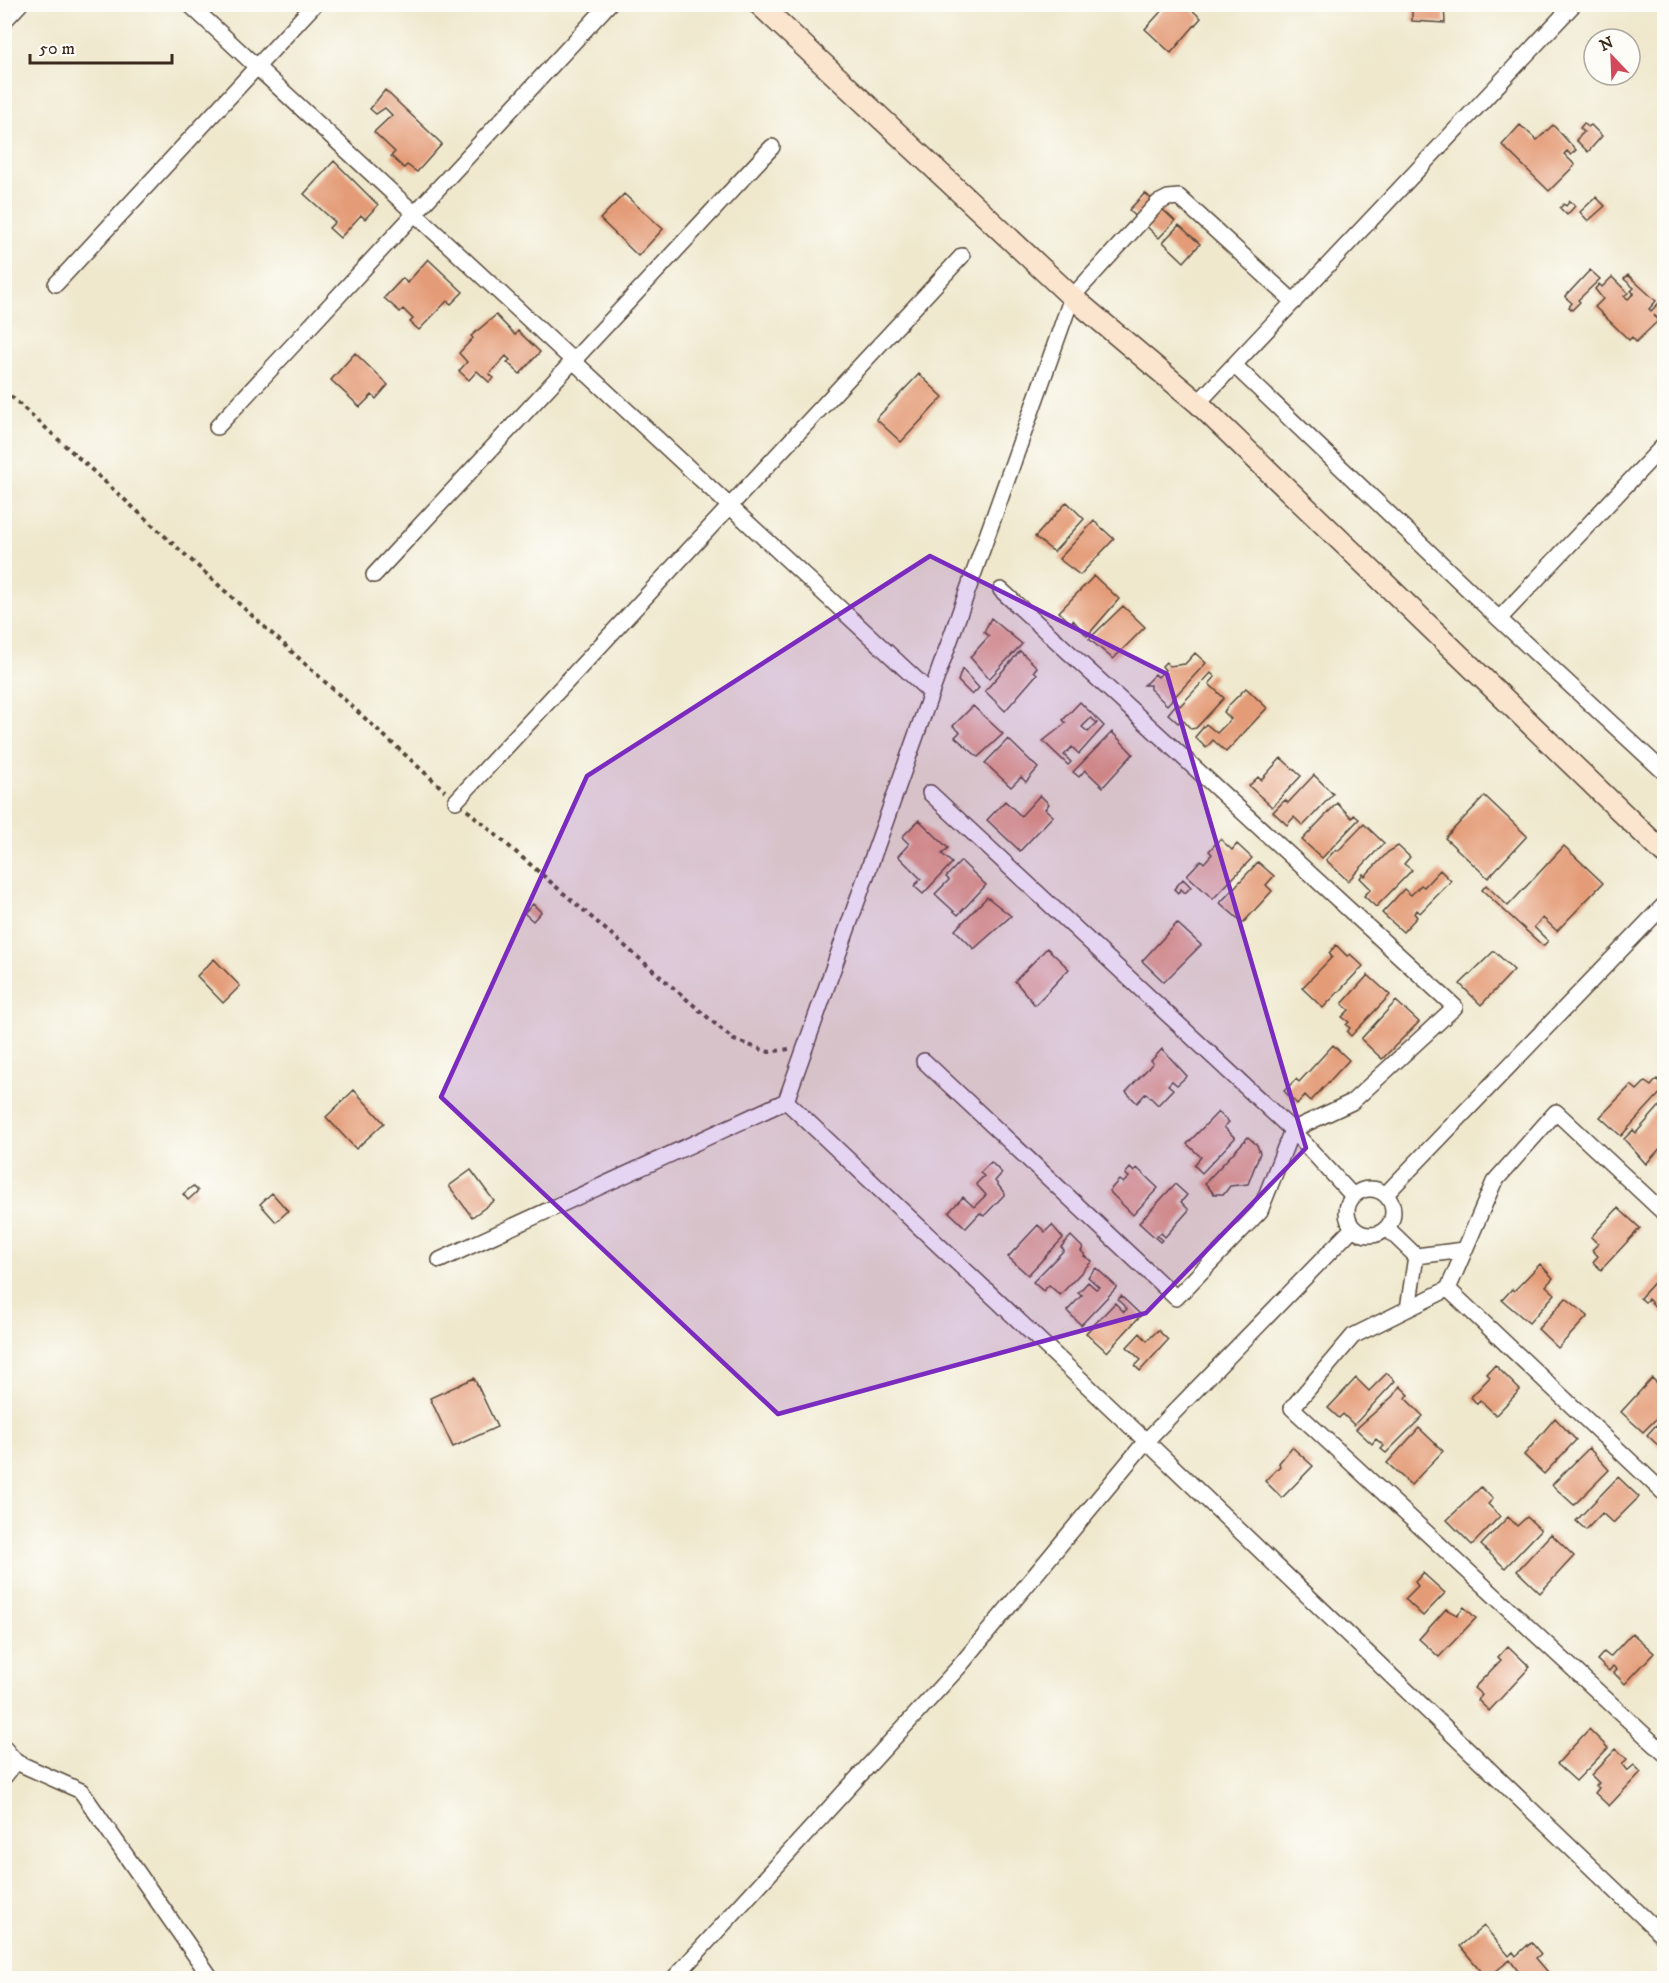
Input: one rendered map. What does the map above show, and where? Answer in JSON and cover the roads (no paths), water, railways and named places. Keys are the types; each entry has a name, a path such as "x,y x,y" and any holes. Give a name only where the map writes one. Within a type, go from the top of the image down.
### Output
{"street":[{"path":"4,21 20,4"},
{"path":"189,4 931,693"},
{"path":"56,284 315,4"},
{"path":"217,427 609,4"},
{"path":"759,4 1072,297 1198,403 1665,853"},
{"path":"1198,403 1574,4"},
{"path":"374,575 772,147"},
{"path":"440,1260 786,1101 1072,297 1158,203 1168,198 1179,197 1294,302"},
{"path":"456,801 962,256"},
{"path":"1234,365 1499,619 1665,772"},
{"path":"1499,619 1665,445"},
{"path":"924,1061 1176,1298 1260,1211 1292,1130 1352,1102 1455,1007 1001,590"},
{"path":"930,793 1292,1130 1353,1196"},
{"path":"1386,1194 1665,905"},
{"path":"786,1101 1665,1937"},
{"path":"1665,1213 1557,1112 1494,1182 1448,1289 1353,1336 1292,1408 1665,1753"},
{"path":"1375,1188 1386,1194 1392,1204 1393,1217 1387,1228 1376,1234 1364,1234 1353,1228 1347,1218 1347,1206 1353,1196 1363,1189 1375,1188"},
{"path":"674,1978 691,1963 958,1668 1146,1441 1353,1228"},
{"path":"1387,1228 1416,1256"},
{"path":"1416,1256 1464,1250"},
{"path":"1408,1309 1416,1256"},
{"path":"1448,1289 1665,1492"},
{"path":"4,1748 16,1762 81,1791 211,1978"},
{"path":"4,1777 16,1762"}]}
